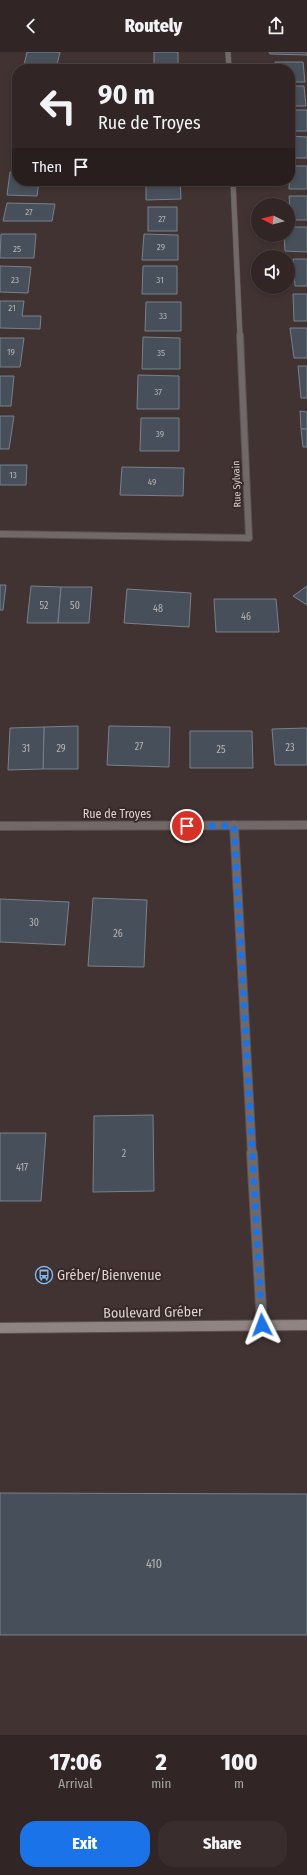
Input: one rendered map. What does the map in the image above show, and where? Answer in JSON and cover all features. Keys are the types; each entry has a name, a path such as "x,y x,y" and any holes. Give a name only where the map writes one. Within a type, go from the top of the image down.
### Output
{"main road":[{"name":"Boulevard Gréber","path":"0,1328 307,1325"}],"street":[{"path":"228,52 229,64"},
{"name":"Rue Sylvain","path":"0,534 249,538 233,186"},
{"name":"Rue de Troyes","path":"0,826 234,826 307,824"},
{"path":"234,826 262,1325"}],"building":[{"path":"27,52 60,52 57,64 24,64"},
{"path":"154,52 178,52 178,64 154,64"},
{"path":"269,52 307,52 307,55 270,54"},
{"path":"275,62 303,62 305,82 295,82 295,64 275,64"},
{"path":"295,86 304,86 306,106 295,106"},
{"path":"295,110 307,110 307,131 295,131"},
{"path":"295,136 307,137 307,158 295,158"},
{"path":"295,166 307,166 307,189 289,189 289,186 295,186"},
{"path":"10,172 12,172 12,186 38,186 37,196 7,195"},
{"path":"146,186 180,186 181,199 146,200"},
{"path":"289,196 307,196 307,220 295,220 295,198 289,198"},
{"path":"7,203 55,204 52,221 3,221"},
{"path":"148,207 177,207 177,231 148,231"},
{"path":"295,227 307,227 307,252 285,250 284,242 295,242"},
{"path":"1,234 36,234 34,258 0,258"},
{"path":"144,234 178,235 178,260 142,260"},
{"path":"295,259 307,259 307,286 295,286"},
{"path":"0,266 31,267 28,293 0,292"},
{"path":"143,266 177,266 177,294 142,294"},
{"path":"293,294 307,294 307,321 294,321"},
{"path":"0,301 24,301 22,316 41,316 40,329 0,328"},
{"path":"146,302 181,302 181,331 145,331"},
{"path":"290,328 307,328 307,358 294,358"},
{"path":"143,337 180,338 180,369 142,369"},
{"path":"0,338 24,338 20,367 0,367"},
{"path":"298,366 307,366 307,398 301,398"},
{"path":"138,375 179,376 179,409 137,409"},
{"path":"0,376 14,376 11,406 0,406"},
{"path":"300,411 307,412 307,429 301,429"},
{"path":"0,416 14,416 9,449 0,449"},
{"path":"141,418 179,418 179,451 140,451"},
{"path":"301,429 307,429 307,447 303,447"},
{"path":"0,465 27,465 26,485 0,485"},
{"path":"122,467 184,468 183,496 120,495"},
{"path":"0,585 6,585 3,610 0,610"},
{"path":"31,586 61,587 58,623 27,623"},
{"path":"307,586 307,605 293,596"},
{"path":"61,587 92,587 89,623 58,623"},
{"path":"127,589 191,593 189,627 124,623"},
{"path":"214,599 276,599 279,632 216,632"},
{"path":"78,726 78,769 43,769 44,727"},
{"path":"109,726 170,727 169,767 107,765"},
{"path":"44,727 43,769 8,770 10,728"},
{"path":"307,728 307,765 275,765 272,729"},
{"path":"190,731 252,731 253,768 190,768"},
{"path":"93,898 147,900 144,967 88,966"},
{"path":"0,899 69,902 65,945 0,942"},
{"path":"153,1115 154,1191 93,1192 94,1116"},
{"path":"0,1133 46,1133 41,1201 0,1201"},
{"path":"0,1493 307,1494 307,1635 0,1635"}],"place":[{"name":"Gréber/Bienvenue","path":"44,1275"}],"route":[{"path":"187,826 234,826 262,1325"}]}
